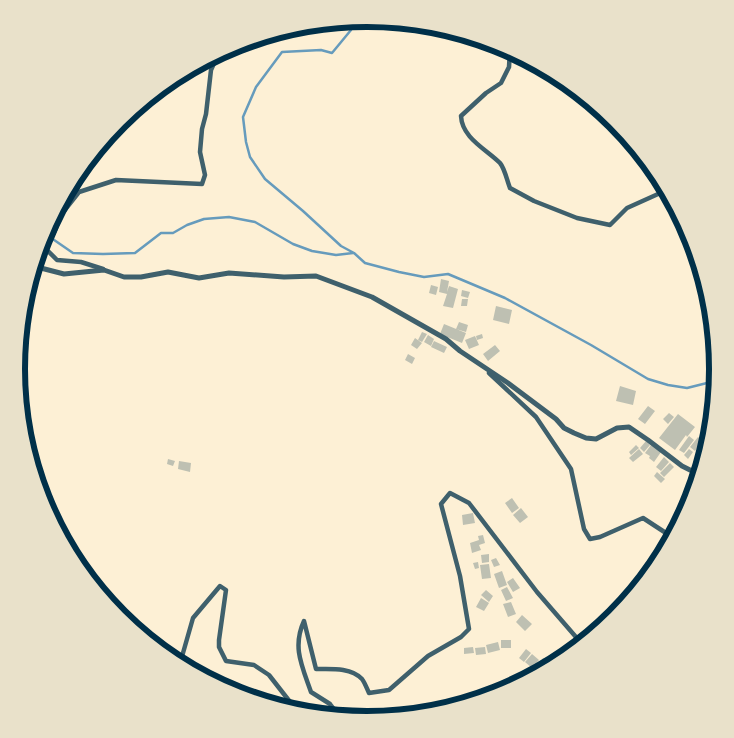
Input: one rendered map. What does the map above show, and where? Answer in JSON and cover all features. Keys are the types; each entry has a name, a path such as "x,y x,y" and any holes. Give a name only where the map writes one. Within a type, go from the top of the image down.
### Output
{"street":[{"path":"510,58 509,67 501,83 486,92 460,116 461,123 476,144 501,164 510,188 534,201 577,218 610,225 627,208 660,193"},
{"path":"64,211 79,192 116,180 202,184 205,175 200,152 202,129 206,114 211,70 214,63"},
{"path":"50,240 57,224"},
{"path":"47,250 57,260 81,262 124,277 141,278 168,272 199,278 230,273 316,276 364,293 395,308 446,339 460,352 483,366 556,419 564,428 586,438 596,439 617,428 629,427 682,466 693,471"},
{"path":"40,268 64,274 104,270"},
{"path":"483,366 536,417 571,469 584,529 590,539 600,537 643,518 667,533"},
{"path":"334,709 330,704 310,692 298,655 298,633 304,621 316,669 341,670 351,673 361,678 369,693 389,690 428,656 461,637 469,629 460,576 441,504 450,493 470,503 537,592 577,638"},
{"path":"181,656 193,618 220,586 226,590 218,640 219,648 226,662 254,665 268,675 290,702"}],"building":[{"path":"441,279 449,281 447,292 449,286 458,289 453,308 443,306 447,294 439,292"},
{"path":"431,285 438,287 436,295 429,293"},
{"path":"462,290 470,292 468,298 461,296"},
{"path":"462,299 468,299 467,306 461,306"},
{"path":"496,306 512,310 509,324 493,320"},
{"path":"459,322 468,325 466,332 456,329"},
{"path":"444,324 466,333 462,343 440,334"},
{"path":"422,332 427,334 422,342 418,340"},
{"path":"482,334 483,338 477,340 476,336"},
{"path":"428,335 434,339 431,346 424,342"},
{"path":"475,336 479,345 469,349 465,340"},
{"path":"415,338 422,343 417,349 411,345"},
{"path":"434,341 447,347 444,353 431,347"},
{"path":"495,345 500,351 488,361 483,354"},
{"path":"408,354 415,358 412,364 405,360"},
{"path":"620,386 636,391 633,405 616,401"},
{"path":"648,406 655,411 645,424 638,419"},
{"path":"669,413 674,417 668,424 663,419"},
{"path":"678,414 695,427 687,437 686,435 675,450 659,438"},
{"path":"689,436 694,440 684,453 679,450"},
{"path":"698,437 701,440 695,451 690,447"},
{"path":"646,441 650,445 644,452 640,448"},
{"path":"636,445 639,448 631,455 629,452"},
{"path":"651,445 661,452 654,462 645,453"},
{"path":"639,449 643,454 633,462 629,458"},
{"path":"689,449 693,452 688,459 684,455"},
{"path":"664,457 669,462 661,471 656,467"},
{"path":"168,459 175,461 173,466 167,464"},
{"path":"179,461 191,463 190,472 178,469"},
{"path":"670,463 674,467 664,477 660,473"},
{"path":"657,472 665,479 661,483 654,476"},
{"path":"512,498 519,508 512,513 505,503"},
{"path":"521,508 528,517 520,523 513,515"},
{"path":"473,513 475,523 463,525 462,515"},
{"path":"483,535 485,543 479,545 481,550 472,553 470,543 479,540 478,536"},
{"path":"489,554 489,562 482,563 481,555"},
{"path":"496,558 500,565 494,567 491,560"},
{"path":"478,562 479,568 475,569 473,563"},
{"path":"489,564 491,578 482,579 480,565"},
{"path":"502,571 507,585 499,588 494,574"},
{"path":"513,578 520,588 513,592 507,582"},
{"path":"507,587 513,598 506,601 501,590"},
{"path":"486,590 493,596 489,602 481,595"},
{"path":"481,598 489,603 484,611 476,607"},
{"path":"511,602 516,614 508,617 503,604"},
{"path":"522,615 532,624 525,631 516,622"},
{"path":"501,640 511,640 511,648 501,648"},
{"path":"498,642 500,650 488,653 486,645"},
{"path":"473,647 474,653 464,654 464,648"},
{"path":"485,647 486,654 476,655 475,648"},
{"path":"526,649 531,653 524,662 519,658"},
{"path":"532,654 539,660 532,668 525,662"}],"waterway":[{"path":"351,28 332,53 321,50 282,52 256,87 243,117 250,157 265,179 341,246 354,253 365,263 424,277 448,274 505,298 648,379 687,388 708,382"},
{"path":"51,238 73,253 135,253 161,233 173,233 187,225 204,219 229,217 255,222 293,244 312,251 336,255 353,253"}]}
